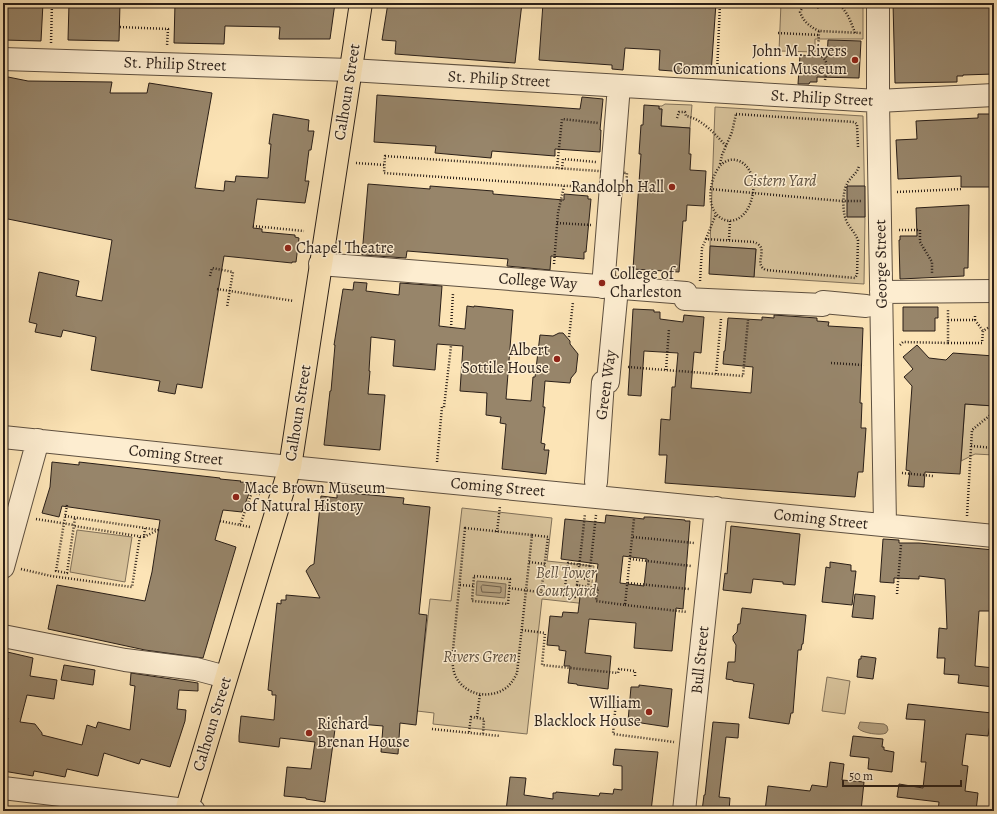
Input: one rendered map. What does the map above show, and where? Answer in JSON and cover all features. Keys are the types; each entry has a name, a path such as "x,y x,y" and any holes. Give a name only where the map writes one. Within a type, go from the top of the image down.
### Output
{"main road":[{"name":"Calhoun Street","path":"189,811 226,677 290,467 361,3"}],"street":[{"name":"George Street","path":"878,3 878,101 874,299 885,525"},
{"name":"St. Philip Street","path":"3,59 350,70 878,101 994,95"},
{"name":"Green Way","path":"596,482 603,382 608,382 610,365 610,287 607,178 617,108"},
{"name":"College Way","path":"320,264 686,293 685,298 700,300 823,305 823,302 994,291"},
{"name":"Coming Street","path":"3,437 290,467 994,536"},
{"path":"10,567 38,440"},
{"name":"Bull Street","path":"684,811 716,508"},
{"path":"3,636 118,659 196,669 226,677"},
{"path":"3,788 189,811"}],"path":[{"path":"51,43 52,3"},
{"path":"716,78 720,3"},
{"path":"819,33 807,24 802,18 800,12 804,4 811,4 817,8 828,3"},
{"path":"835,3 842,8 850,19 855,33"},
{"path":"120,27 168,29 167,46"},
{"path":"778,33 864,33"},
{"path":"819,33 818,53 826,60 827,65 824,85"},
{"path":"557,168 562,119 604,123 604,117 617,108"},
{"path":"720,164 728,159 734,159 744,164 752,178 754,186 752,199 743,216 737,220 723,220 716,214 712,207 710,189 732,132 736,108"},
{"path":"677,118 679,112 685,112 686,116 694,118 701,123 718,137 726,146"},
{"path":"736,114 854,122 857,124 859,153"},
{"path":"385,156 557,168 607,178 564,186 384,174 385,156"},
{"path":"562,169 563,159 598,162 607,178"},
{"path":"706,239 754,242 760,244 762,247 760,264 762,268 766,270 855,278 857,274 858,240 856,234 845,217 844,201 846,186 851,177 859,168 859,160"},
{"path":"356,163 385,165"},
{"path":"553,283 558,213 564,186"},
{"path":"710,189 844,201 866,201"},
{"path":"894,192 962,189"},
{"path":"700,300 702,248 716,214"},
{"path":"729,240 730,221"},
{"path":"254,226 304,231"},
{"path":"894,230 920,230 920,242 932,262 932,280"},
{"path":"210,276 212,268 233,272 227,307"},
{"path":"451,328 454,275"},
{"path":"569,337 575,284"},
{"path":"218,289 294,301"},
{"path":"716,374 722,300"},
{"path":"610,365 744,376 750,302"},
{"path":"948,304 948,343"},
{"path":"896,349 903,342 982,343 983,331 975,320 975,316"},
{"path":"948,320 975,320"},
{"path":"983,331 994,324"},
{"path":"666,370 669,329"},
{"path":"437,466 451,346"},
{"path":"831,363 868,365"},
{"path":"967,516 972,430 989,416 994,416"},
{"path":"971,446 994,448"},
{"path":"896,472 933,476"},
{"path":"240,525 252,492 260,494"},
{"path":"497,532 500,501"},
{"path":"55,577 67,505"},
{"path":"509,588 575,597 586,510"},
{"path":"588,587 596,510"},
{"path":"625,605 635,514"},
{"path":"31,518 142,537 158,530 65,516"},
{"path":"56,572 67,573 75,518"},
{"path":"220,521 250,527"},
{"path":"10,567 55,577 132,587 145,528"},
{"path":"532,535 517,673 507,688 497,693 485,695 474,693 466,689 459,682 453,670 452,660 466,528 497,532 532,535 548,537 541,592"},
{"path":"633,537 694,543"},
{"path":"896,594 902,542"},
{"path":"630,559 692,566"},
{"path":"530,562 544,564"},
{"path":"564,596 568,563 590,566"},
{"path":"474,576 510,579 509,588 508,604 472,601 474,576"},
{"path":"566,577 589,580"},
{"path":"628,583 690,589"},
{"path":"460,585 473,586"},
{"path":"577,585 598,588 596,601 687,612"},
{"path":"522,630 545,633 542,665 618,673 619,669 636,671 635,678"},
{"path":"477,717 480,694"},
{"path":"630,703 616,702 613,734 674,742"},
{"path":"468,732 470,717 477,717 484,718 483,734"},
{"path":"432,728 500,736"}],"green space":[{"path":"781,3 863,3 863,39 815,39 815,52 779,51"},
{"path":"665,104 692,105 690,128 661,126 662,109 659,109 659,106"},
{"name":"Cistern Yard","path":"715,107 863,116 865,217 864,284 754,277 756,249 710,246"},
{"path":"965,404 994,406 994,455 975,454 961,461"},
{"name":"Rivers Green","path":"462,508 552,518 547,561 594,566 592,583 607,585 605,606 542,599 527,734 433,724 434,713 417,711 430,599 451,601"},
{"path":"77,530 132,537 125,582 70,572"},
{"path":"827,677 850,681 845,714 822,711"}],"water":[{"path":"477,581 506,584 505,598 476,595"},
{"path":"860,722 884,724 887,726 888,730 883,734 867,733 858,728"}],"building":[{"path":"3,3 43,3 41,41 3,40"},
{"path":"69,3 120,3 119,41 68,40"},
{"path":"175,3 335,3 330,39 279,39 280,27 225,26 224,44 174,43"},
{"path":"388,3 522,3 515,63 395,54 396,41 382,40"},
{"path":"543,3 716,3 711,74 659,70 660,50 625,48 623,70 612,69 612,65 539,60"},
{"path":"893,3 994,3 994,74 957,76 957,82 895,83"},
{"path":"828,40 861,41 859,78 817,77 817,82 798,84 800,55 827,57"},
{"path":"3,76 28,81 112,82 110,93 147,93 149,83 212,93 195,188 224,191 225,181 235,182 236,176 268,178 271,144 269,144 273,114 309,120 308,131 314,131 311,150 309,150 305,181 309,181 305,203 257,199 253,228 262,229 262,232 295,235 295,237 299,238 296,262 292,263 224,256 202,388 177,384 175,394 158,391 160,381 91,370 96,337 63,330 61,337 35,332 37,324 29,322 39,272 79,281 76,296 102,301 112,240 3,218"},
{"path":"377,95 580,109 582,97 603,99 600,130 600,152 555,149 555,156 492,151 491,158 435,153 436,146 374,142"},
{"name":"Randolph Hall","path":"644,105 659,106 659,109 662,109 661,126 690,128 690,170 706,171 704,206 687,205 686,221 683,221 679,272 633,269 641,154 639,154"},
{"path":"978,114 994,114 994,187 961,187 961,176 898,179 896,140 917,139 916,121 978,118"},
{"path":"368,184 430,189 430,186 493,191 493,194 564,200 564,194 588,196 588,199 591,199 584,259 551,256 550,270 507,266 508,259 407,251 406,258 362,255"},
{"path":"847,186 865,186 865,217 847,217"},
{"path":"969,205 968,268 964,268 964,276 900,279 899,240 900,236 917,236 916,208"},
{"path":"710,246 756,249 754,277 709,274"},
{"path":"354,282 367,283 366,291 399,295 400,283 442,286 439,326 465,329 467,306 513,310 506,399 531,401 533,377 535,377 540,335 553,336 563,333 578,354 576,372 571,378 570,383 545,381 543,407 545,407 541,443 545,444 544,450 549,450 546,474 502,469 506,424 500,423 501,417 486,415 487,393 460,391 463,346 437,344 435,370 393,366 395,340 371,337 368,394 385,395 380,450 324,445 331,391 334,345 343,289 353,290"},
{"path":"903,307 938,307 938,318 935,318 935,331 903,331"},
{"path":"633,309 654,310 654,312 660,312 660,319 683,322 684,315 704,317 701,353 694,352 691,388 751,393 753,367 723,364 728,318 762,320 762,317 774,318 774,315 817,318 817,321 829,322 828,326 863,328 860,403 862,403 861,428 866,428 863,472 858,472 855,497 665,483 667,455 659,455 661,419 670,420 672,387 675,387 678,353 644,351 641,396 628,395"},
{"path":"917,345 929,358 946,360 953,353 994,356 994,406 965,404 960,474 925,472 924,487 908,486 910,471 906,470 912,386 904,377 913,369 903,357"},
{"path":"52,462 79,465 79,462 253,483 242,512 223,510 215,540 236,547 203,658 145,650 48,629 57,585 145,601 152,572 160,520 62,506 59,517 42,513 50,487"},
{"path":"337,492 404,498 403,504 430,507 419,614 427,615 416,725 400,723 398,754 381,752 383,726 336,722 325,802 306,798 284,796 287,767 311,769 315,742 280,738 279,747 239,742 239,736 241,716 274,720 276,695 272,695 272,691 268,690 277,603 281,604 281,600 286,600 286,595 320,598 306,571 314,564 321,496 337,498"},
{"path":"606,515 644,519 644,517 650,517 690,521 683,609 676,608 672,651 634,648 636,623 589,619 585,653 611,656 608,689 568,683 570,666 564,666 566,651 559,650 559,646 547,645 550,616 562,617 563,612 578,613 581,589 591,590 590,596 594,597 598,564 561,559 565,519 605,523","holes":["623,556 647,559 644,586 620,583"]},
{"path":"731,526 800,534 795,585 783,584 783,582 753,579 751,593 723,590 725,573 727,574"},
{"path":"883,539 899,540 899,543 919,543 994,550 992,593 994,593 994,611 979,611 975,666 994,668 994,687 958,683 959,675 944,674 945,658 937,658 939,628 947,629 945,579 919,576 919,579 894,578 894,583 880,582"},
{"path":"830,562 851,565 851,571 856,571 852,605 822,602 826,567 830,568"},
{"path":"855,594 875,596 873,619 852,617"},
{"path":"742,608 806,615 803,644 801,650 798,650 793,713 791,713 789,724 749,718 754,684 726,679 728,662 735,662 736,645 733,640 733,636 737,632 738,624 740,624"},
{"path":"3,651 33,658 30,676 57,680 54,699 27,695 20,722 35,724 42,735 82,745 87,725 96,728 98,722 130,730 135,686 130,685 131,673 198,683 198,691 179,690 177,709 186,710 185,721 170,767 141,759 139,764 104,753 98,776 67,769 65,777 34,771 33,776 3,771 3,738 8,718 3,717"},
{"path":"861,656 876,658 873,679 857,677 859,659 861,659"},
{"path":"64,665 95,670 93,685 61,680"},
{"name":"William Blacklock House","path":"639,685 672,689 668,727 628,721 631,687 639,687"},
{"path":"908,704 992,713 988,736 966,734 962,765 968,766 965,791 978,793 976,811 938,811 939,802 897,797 899,784 923,788 926,762 921,762 925,720 906,719"},
{"path":"713,722 739,724 738,738 726,737 719,797 730,798 729,811 702,811"},
{"path":"853,736 883,739 882,747 884,747 884,750 894,752 892,772 868,769 869,758 850,756"},
{"path":"615,749 658,752 651,811 506,811 510,777 526,778 524,795 553,799 553,793 556,792 599,796 600,793 613,794 614,789 622,790 622,766 613,765"},
{"path":"830,762 844,764 842,780 864,782 861,811 765,811 768,786 810,791 812,785 827,787"}],"place":[{"name":"John M. Rivers Communications Museum","path":"855,60"},
{"name":"Randolph Hall","path":"672,187"},
{"name":"Chapel Theatre","path":"288,248"},
{"name":"College of Charleston","path":"602,283"},
{"name":"Albert Sottile House","path":"557,359"},
{"name":"Mace Brown Museum of Natural History","path":"236,497"},
{"name":"William Blacklock House","path":"649,712"},
{"name":"Richard Brenan House","path":"309,733"}],"park label":[{"name":"Bell Tower Courtyard","path":"566,582"}]}
